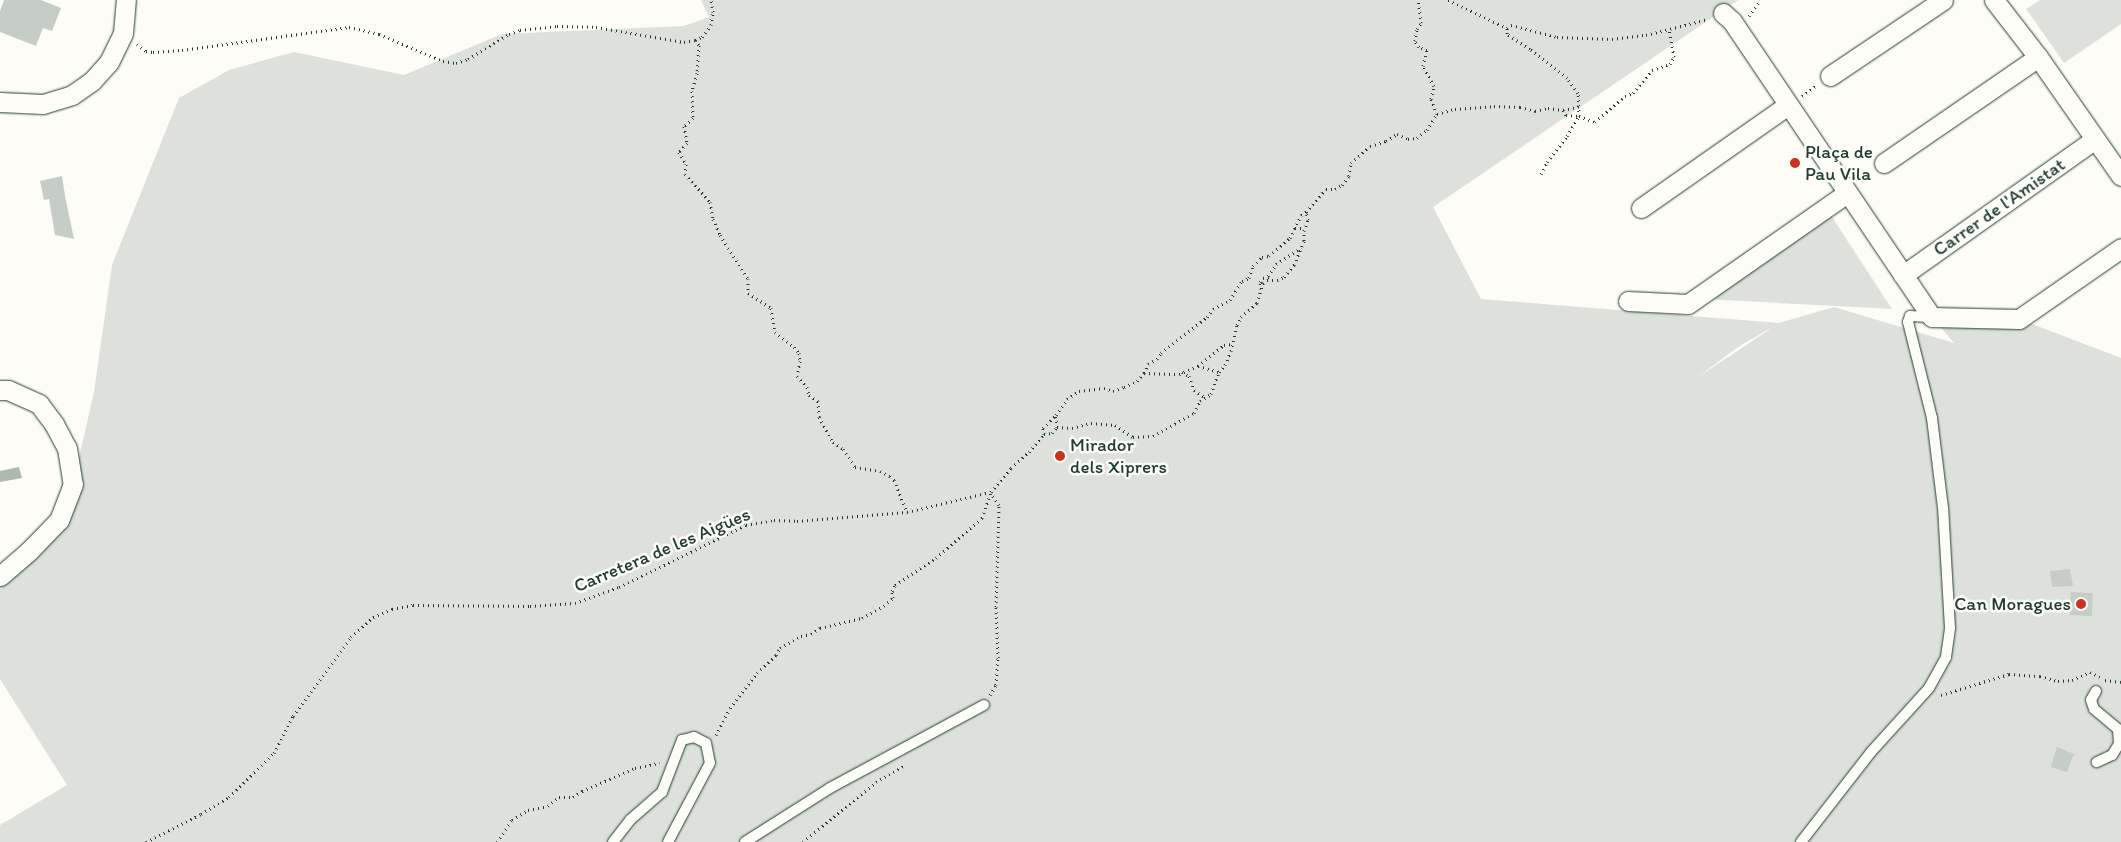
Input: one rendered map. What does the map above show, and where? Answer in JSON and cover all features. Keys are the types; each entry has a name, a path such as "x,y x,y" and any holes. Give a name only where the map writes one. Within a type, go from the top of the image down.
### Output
{"street":[{"path":"0,102 43,104 72,95 92,81 110,62 123,33 126,0"},
{"path":"1830,76 1943,0"},
{"path":"1994,0 2038,57 2121,176"},
{"path":"1723,13 1732,21 1792,102 1846,193 1932,317 2019,319 2121,248"},
{"path":"1884,164 2038,57"},
{"path":"1640,208 1792,102"},
{"name":"Carrer de l'Amistat","path":"1903,275 2095,139"},
{"path":"1628,301 1688,304 1846,193"},
{"path":"0,390 8,390 39,404 67,448 73,484 59,520 29,551 0,576"}],"lane":[{"path":"1801,842 1871,752 1922,697 1942,668 1949,643 1950,628 1943,508 1932,418 1908,322 1910,316 1932,317"},
{"path":"2096,691 2091,700 2094,709 2118,729 2119,744 2112,755 2097,762"},
{"path":"745,842 830,788 984,705"},
{"path":"613,842 630,820 662,792 674,765 682,740 694,737 706,743 710,764 668,842"}],"path":[{"path":"123,33 146,51 153,52 349,27 379,34 443,61 456,63 468,59 509,34 520,30 557,26 596,27 684,42 695,40 702,37 710,25 713,12 711,0"},
{"path":"1418,0 1421,22 1417,29 1415,41 1419,47 1427,50 1423,66 1434,86 1431,99 1437,114"},
{"path":"1448,0 1507,28"},
{"path":"1507,28 1511,25 1557,37 1581,39 1646,35 1669,30 1723,13"},
{"path":"1507,28 1507,34 1530,48 1567,78 1578,92 1579,116 1567,136 1547,162 1541,174"},
{"path":"1563,110 1566,115 1579,116 1595,122 1625,96 1633,93 1652,70 1670,64 1674,57 1669,30"},
{"path":"695,40 699,45 698,73 692,91 693,118 684,126 687,143 679,152 686,164 685,174 710,202 713,220 720,235 748,279 748,293 770,308 775,332 799,353 800,361 797,376 807,387 810,395 818,401 819,417 830,438 843,449 855,467 880,471 890,476 894,480 907,512"},
{"path":"1792,102 1830,76"},
{"path":"706,743 716,736 730,708 780,648 820,628 862,618 884,606 893,598 892,591 895,585 936,558 982,518 991,492 1044,434 1044,428 1056,415 1063,402 1079,390 1104,388 1113,391 1137,381 1144,373 1148,364 1206,317 1213,309 1230,300 1242,282 1249,278 1253,266 1262,257 1269,256 1290,238 1301,215 1306,212 1326,189 1336,189 1342,185 1349,176 1351,163 1370,146 1386,141 1397,134 1408,139 1417,138 1427,130 1437,114 1455,109 1494,106 1520,107 1535,111 1548,108 1563,110 1580,106"},
{"path":"1269,278 1284,276 1294,265 1302,247 1308,220 1306,212"},
{"path":"1295,228 1305,228"},
{"path":"1056,427 1072,428 1091,423 1115,425 1134,437 1153,436 1194,413 1200,401 1211,394 1219,372 1225,365 1241,317 1257,303 1261,289 1276,264 1302,247"},
{"path":"1144,373 1182,372 1205,362 1224,345 1232,344"},
{"path":"1205,362 1206,367"},
{"path":"1198,366 1219,372"},
{"path":"1182,372 1189,376 1194,390 1206,398"},
{"path":"1044,434 1052,433 1056,427 1056,415"},
{"path":"984,705 996,685 998,658 996,607 999,505 991,492"},
{"name":"Carretera de les Aigües","path":"146,842 201,814 229,797 274,753 293,716 350,637 373,617 392,609 413,605 530,606 574,603 619,587 746,525 774,520 797,521 907,512 991,492"},
{"path":"1922,697 1950,693 1966,686 2009,674 2040,676 2058,681 2072,680 2090,672 2105,680"},
{"path":"497,842 512,820 528,810 548,806 559,797 573,797 620,774 643,766 665,763 674,765"},
{"path":"803,842 876,782 908,763"}],"shaded area":[{"path":"701,0 1738,0 1433,207 1481,299 1779,323 1834,307 1954,343 1932,317 2019,319 2121,358 2121,842 0,842 0,825 67,785 0,679 0,576 29,551 73,484 94,392 112,265 179,98 229,70 294,52 404,75 502,34 684,26 709,17","holes":["1769,330 1698,377 1738,347"]},
{"path":"2040,0 2121,0 2121,24 2064,63 2026,9"},
{"path":"1830,214 1892,309 1705,299"},
{"path":"19,467 22,478 0,482 0,471"}],"building":[{"path":"4,0 41,0 61,8 52,31 43,28 36,46 0,32 0,11"},
{"path":"62,176 74,239 55,235 49,199 44,200 40,181"},
{"path":"2070,569 2073,586 2052,587 2050,571"},
{"name":"Can Moragues","path":"2071,592 2093,593 2092,616 2070,615"},
{"path":"2057,747 2074,754 2067,772 2051,767"}],"place":[{"name":"Plaça de Pau Vila","path":"1795,163"},
{"name":"Mirador dels Xiprers","path":"1060,456"},
{"name":"Can Moragues","path":"2081,604"}]}
